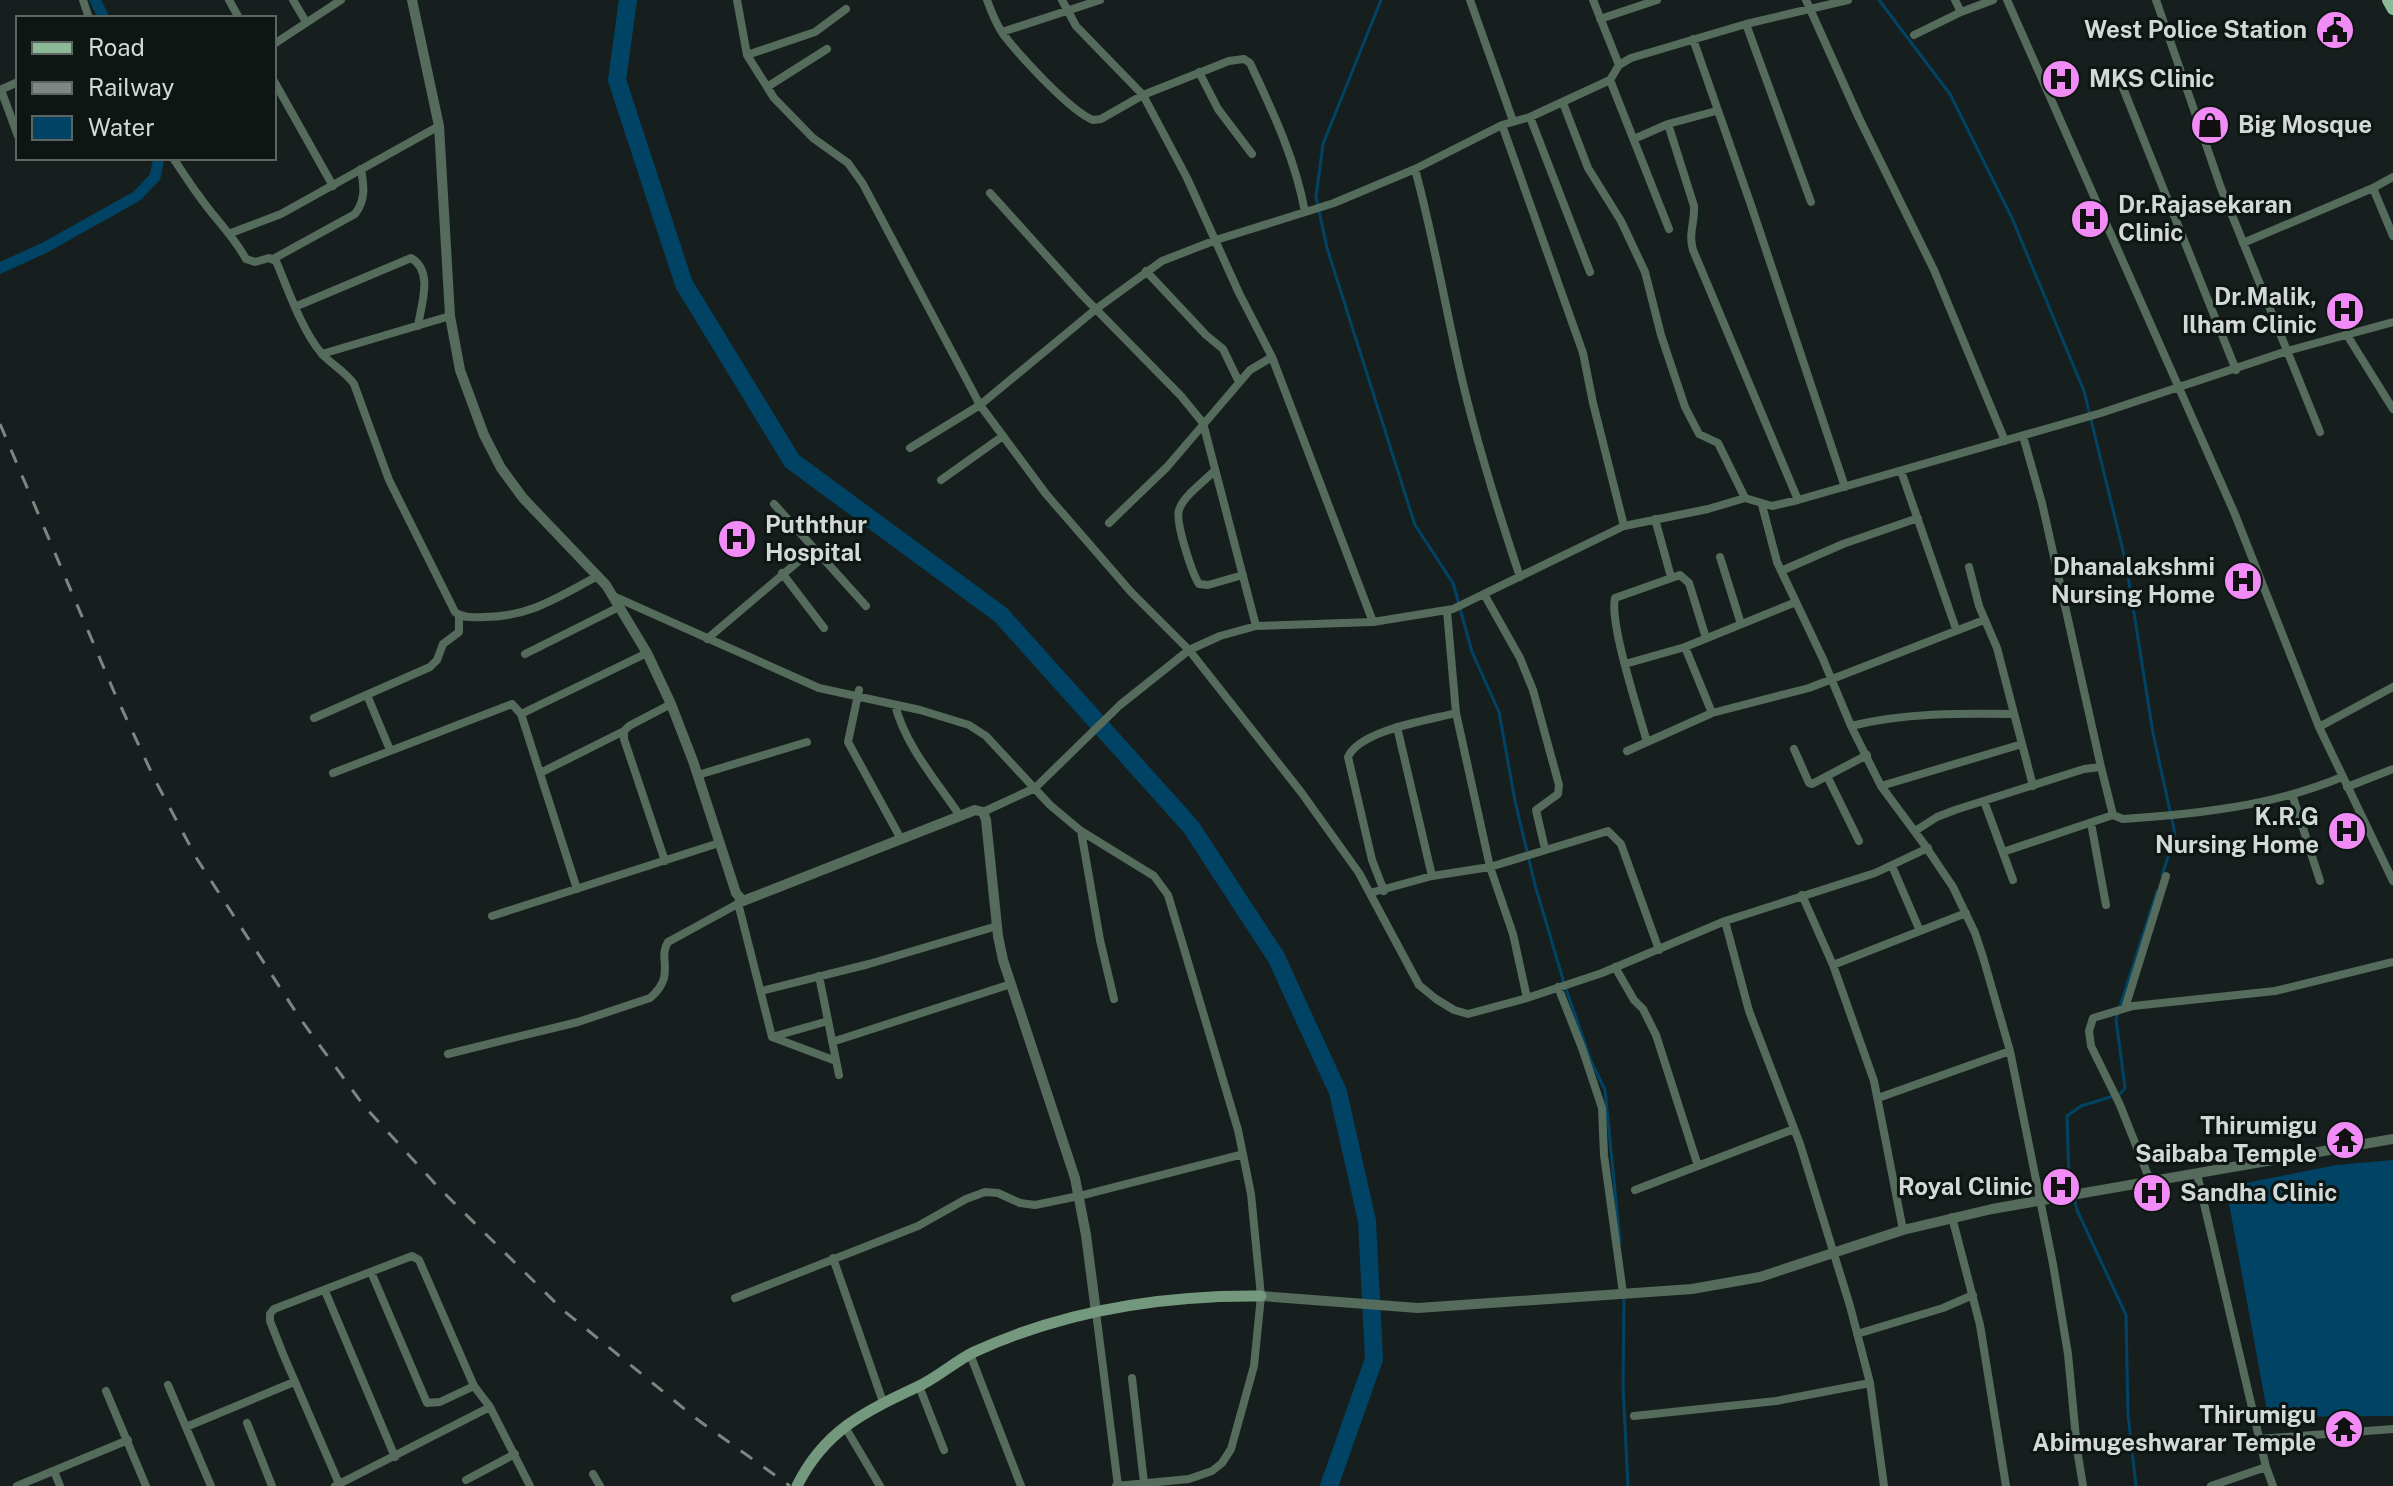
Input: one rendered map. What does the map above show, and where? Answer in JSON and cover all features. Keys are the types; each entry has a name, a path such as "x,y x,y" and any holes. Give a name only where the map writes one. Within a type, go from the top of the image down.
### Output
{"main road":[{"path":"2388,0 2393,9"},
{"path":"797,1486 809,1462 845,1427 883,1402 919,1386 970,1354 1006,1339 1096,1312 1161,1300 1261,1296"}],"street":[{"path":"293,0 306,22"},
{"path":"276,43 341,0"},
{"path":"412,0 439,126 450,316 460,370 484,435 501,468 523,498 598,576 613,596 647,653 671,704 740,902 772,1037"},
{"path":"737,0 747,55 774,98 813,138 848,163 863,184 980,405 1046,494 1121,581 1189,650 1301,792 1359,873 1419,985 1436,999 1468,1014 1527,998 1659,950 1725,921 1850,882 1928,848"},
{"path":"987,0 1002,32 1070,105 1093,120 1199,72 1236,58 1244,59 1250,63 1287,143 1308,211"},
{"path":"1062,0 1076,26 1143,95 1187,178 1272,357 1373,622"},
{"path":"1002,32 1100,0"},
{"path":"1470,0 1513,121"},
{"path":"1593,0 1619,65"},
{"path":"1600,19 1657,0"},
{"path":"910,448 980,405 1096,309 1162,261 1216,240 1334,203 1415,169 1502,125 1530,117 1610,80 1619,65 1631,58 1807,4 1848,0"},
{"path":"1955,0 1961,12"},
{"path":"1914,35 1993,0"},
{"path":"2007,0 2234,512 2319,727 2393,881"},
{"path":"2156,0 2221,188 2320,432"},
{"path":"1807,4 1934,270 2005,441"},
{"path":"747,55 815,32 846,9"},
{"path":"1746,24 1811,202"},
{"path":"1693,39 1845,487"},
{"path":"767,87 827,49"},
{"path":"1199,72 1218,109 1252,154"},
{"path":"1610,80 1669,229"},
{"path":"276,85 333,186"},
{"path":"2123,88 2236,370"},
{"path":"0,90 16,131"},
{"path":"1563,103 1584,160 1625,230 1645,272 1661,335 1685,407 1699,434 1718,443 1745,498"},
{"path":"1634,139 1668,124 1716,111"},
{"path":"1530,117 1590,272"},
{"path":"1668,124 1694,206 1690,240 1693,250 1798,500"},
{"path":"1502,125 1583,353 1624,526"},
{"path":"231,233 281,214 439,126"},
{"path":"174,160 198,196 231,233 248,261 273,259 355,214 364,197 361,169"},
{"path":"1415,169 1441,273 1455,350 1520,577"},
{"path":"2243,243 2393,177"},
{"path":"2373,188 2393,236"},
{"path":"990,193 1203,423 1256,626"},
{"path":"297,306 411,258 420,265 425,284 418,326"},
{"path":"273,259 322,354 345,371 354,384 389,480 449,602 459,615 459,632 443,644 435,663 314,718"},
{"path":"1146,271 1223,349 1239,382"},
{"path":"322,354 450,316"},
{"path":"448,1054 578,1022 650,998 658,991 666,973 663,952 668,942 740,902 975,810 983,812 1035,788 1164,669 1189,650 1220,636 1256,626 1373,622 1450,610 1624,526 1745,498 1772,506 1798,500 2101,413 2287,351 2393,322"},
{"path":"2347,335 2393,409"},
{"path":"1109,523 1167,467 1250,370 1272,357"},
{"path":"941,480 1003,436"},
{"path":"2023,436 2042,503 2113,815"},
{"path":"1214,471 1181,505 1179,524 1199,584 1208,585 1243,575"},
{"path":"1901,471 1956,629"},
{"path":"774,504 866,606"},
{"path":"1762,505 1781,571 1851,726 1881,786 1928,848 1966,913 1991,980 2010,1051 2040,1200 2068,1354 2083,1486"},
{"path":"1781,571 1843,544 1918,518"},
{"path":"1655,519 1671,577"},
{"path":"707,639 814,548"},
{"path":"1720,557 1741,624"},
{"path":"1969,567 1984,620 1997,648 2033,786"},
{"path":"782,573 824,628"},
{"path":"1647,742 1625,664 1614,608 1615,598 1680,575 1689,583 1706,638"},
{"path":"459,615 496,617 532,611 598,576"},
{"path":"613,596 819,688 858,693 969,725 986,736 1050,805 1081,831 1154,876 1168,895 1238,1130 1251,1194 1261,1296 1254,1366 1231,1449 1212,1471 1189,1479 1117,1486 1079,1196 1067,1150 1011,984 997,926 983,812"},
{"path":"1481,596 1520,658 1533,690 1559,785 1558,794 1536,810 1542,850"},
{"path":"1625,664 1685,647 1796,602"},
{"path":"525,654 619,607"},
{"path":"1450,610 1456,713 1490,867 1513,934 1527,998"},
{"path":"1627,751 1712,713 1809,688 1984,620"},
{"path":"1685,647 1712,713"},
{"path":"521,714 647,653"},
{"path":"2319,727 2393,687"},
{"path":"858,693 848,742 901,839"},
{"path":"367,695 390,750"},
{"path":"333,773 512,704 521,714 577,889"},
{"path":"540,773 671,704"},
{"path":"895,705 901,728 960,816"},
{"path":"1384,891 1372,860 1348,757 1357,744 1397,727 1456,713"},
{"path":"1851,726 1880,720 1957,713 2014,714"},
{"path":"1397,727 1432,876"},
{"path":"624,731 634,772 665,861"},
{"path":"698,775 807,742"},
{"path":"1881,786 2022,744"},
{"path":"1794,749 1810,784 1867,755"},
{"path":"1915,831 1937,817 2062,775 2101,767"},
{"path":"2347,787 2393,769"},
{"path":"1827,776 1859,841"},
{"path":"2003,852 2113,815 2123,819 2222,809 2292,794 2342,777"},
{"path":"2292,794 2320,881"},
{"path":"1984,801 2013,880"},
{"path":"2091,823 2106,905"},
{"path":"1081,831 1114,999"},
{"path":"1370,893 1432,876 1521,859 1608,831 1621,844 1659,950"},
{"path":"492,916 719,843"},
{"path":"1892,866 1920,931"},
{"path":"2129,1007 2166,876"},
{"path":"1802,895 1864,1047 1878,1098 1903,1230"},
{"path":"1833,965 1966,913"},
{"path":"1725,921 1749,1011 1794,1129 1857,1334 1870,1383 1884,1486"},
{"path":"761,991 997,926"},
{"path":"2151,1183 2120,1105 2091,1046 2089,1031 2093,1018 2129,1007 2275,991 2393,962"},
{"path":"1615,967 1656,1035 1698,1166"},
{"path":"819,976 839,1075"},
{"path":"832,1042 1011,984"},
{"path":"1556,988 1582,1048 1602,1108 1617,1294"},
{"path":"772,1037 828,1021"},
{"path":"772,1037 836,1061"},
{"path":"1878,1098 2010,1051"},
{"path":"1635,1190 1794,1129"},
{"path":"1261,1296 1418,1308 1692,1289 1760,1277 1952,1217 2064,1194 2151,1183 2393,1139"},
{"path":"735,1298 918,1226 985,1192 1035,1205 1243,1154"},
{"path":"2197,1174 2258,1439 2273,1486"},
{"path":"1952,1217 1973,1295 2006,1486"},
{"path":"490,1407 338,1485 294,1382 270,1314 274,1309 407,1257 417,1257 474,1386 490,1407 530,1486"},
{"path":"833,1258 883,1402"},
{"path":"371,1272 427,1403 440,1402 474,1386"},
{"path":"325,1291 395,1457"},
{"path":"1857,1334 1943,1308 1973,1295"},
{"path":"970,1354 1021,1486"},
{"path":"1132,1378 1144,1483"},
{"path":"186,1427 294,1382"},
{"path":"1634,1416 1776,1401 1870,1383"},
{"path":"168,1385 211,1486"},
{"path":"919,1386 944,1450"},
{"path":"106,1391 146,1486"},
{"path":"247,1423 272,1486"},
{"path":"845,1427 880,1486"},
{"path":"2258,1439 2393,1429"},
{"path":"17,1486 128,1440"},
{"path":"466,1480 515,1454"},
{"path":"2211,1486 2266,1467"},
{"path":"54,1471 60,1486"},
{"path":"593,1474 600,1486"}],"water":[{"path":"2393,1160 2393,1416 2268,1417 2226,1187 2336,1165"}],"waterway":[{"path":"95,0 103,16"},
{"path":"628,0 617,80 684,284 792,461 1001,615 1191,827 1276,957 1338,1092 1367,1221 1374,1359 1329,1486"},
{"path":"1381,0 1323,144 1316,197 1327,248 1415,525 1453,583 1472,652 1499,712 1515,801 1535,885 1564,983 1591,1061 1605,1090 1620,1242"},
{"path":"1879,0 1950,94 2012,218 2084,391 2126,563 2153,733 2175,834 2162,876"},
{"path":"0,268 44,248 137,196 155,177 159,160"},
{"path":"2072,1190 2067,1116 2081,1106 2120,1094 2125,1088 2116,1019 2157,891"},
{"path":"2074,1198 2126,1315 2128,1415 2136,1486"},
{"path":"1624,1297 1623,1387 1628,1486"}],"railway":[{"path":"0,424 115,694 155,780 197,859 299,1017 364,1106 439,1188 563,1310 698,1420 790,1486"}],"place":[{"name":"West Police Station","path":"2335,30"},
{"name":"MKS Clinic","path":"2061,79"},
{"name":"Big Mosque","path":"2210,125"},
{"name":"Dr.Rajasekaran Clinic","path":"2090,219"},
{"name":"Dr.Malik, Ilham Clinic","path":"2345,311"},
{"name":"Puththur Hospital","path":"737,539"},
{"name":"Dhanalakshmi Nursing Home","path":"2243,581"},
{"name":"K.R.G Nursing Home","path":"2347,831"},
{"name":"Thirumigu Saibaba Temple","path":"2345,1140"},
{"name":"Royal Clinic","path":"2061,1187"},
{"name":"Sandha Clinic","path":"2152,1193"},
{"name":"Thirumigu Abimugeshwarar Temple","path":"2344,1429"}]}
